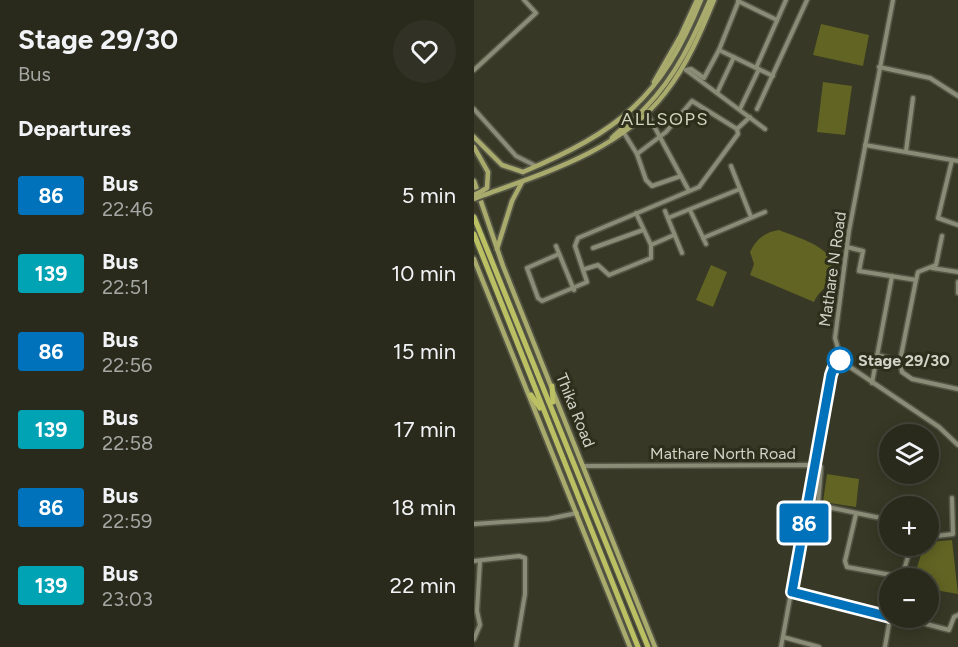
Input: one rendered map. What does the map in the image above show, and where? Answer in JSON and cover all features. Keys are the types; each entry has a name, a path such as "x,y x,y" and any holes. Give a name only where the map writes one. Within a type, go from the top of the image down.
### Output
{"highway":[{"name":"Thika Road","path":"474,217 553,407 648,647"},
{"name":"Thika Road","path":"474,234 638,647"},
{"path":"552,386 553,407"},
{"path":"531,395 543,411"}],"main road":[{"path":"474,137 496,161 507,168 523,172 605,132 623,118 673,61 699,0"},
{"path":"610,140 645,109 671,77 690,46 710,0"},
{"path":"474,195 522,182 624,134 647,113 684,68 714,0"},
{"path":"474,147 488,172 484,191 474,200"},
{"name":"Thika Road","path":"474,181 497,250 655,647"},
{"path":"497,250 512,201 522,182"},
{"path":"474,259 531,395 630,647"}],"street":[{"path":"474,70 536,13 525,0"},
{"path":"740,109 786,0"},
{"path":"757,109 807,0"},
{"name":"Mathare N Road","path":"842,359 835,336 847,247 893,0"},
{"path":"684,68 691,69 704,78 719,50 738,1 777,20"},
{"path":"719,50 772,76"},
{"path":"717,93 734,57"},
{"path":"879,66 920,74 946,86 958,96"},
{"path":"684,68 765,129"},
{"path":"906,151 913,98"},
{"path":"637,154 661,136 692,101 737,129"},
{"path":"474,109 520,160 538,166"},
{"path":"647,113 689,191"},
{"path":"737,129 750,117"},
{"path":"559,254 527,267 527,274 538,298 542,301 574,290 587,282 585,269 575,246 578,238 689,191 704,182 738,134 737,129"},
{"path":"624,134 637,154 646,180 652,186 681,176"},
{"path":"865,145 958,160"},
{"path":"952,160 938,218 958,225"},
{"path":"731,166 751,217"},
{"path":"668,218 740,189"},
{"path":"690,210 706,244"},
{"path":"665,211 682,253"},
{"path":"703,238 765,212"},
{"path":"585,269 598,265 606,274 612,274 650,259 653,254 651,244 636,213"},
{"path":"593,248 643,230"},
{"path":"651,244 674,235"},
{"path":"942,236 937,263 918,272 900,361 902,372 909,378 958,389"},
{"path":"556,246 574,290"},
{"path":"847,247 862,251 859,271 916,280"},
{"path":"932,267 958,272"},
{"path":"872,382 892,276"},
{"path":"958,282 958,293"},
{"path":"878,355 900,361"},
{"path":"781,647 831,374 835,364 842,359 939,427 958,445"},
{"name":"Mathare North Road","path":"584,466 814,465 821,467 818,505 879,518"},
{"path":"939,536 953,534 952,498"},
{"path":"474,524 548,519 577,513"},
{"path":"856,514 845,561 847,567 902,577 907,556"},
{"path":"474,561 519,556 525,558 525,594 516,647"},
{"path":"474,639 480,625 477,611 480,561"},
{"path":"792,592 879,615"},
{"path":"939,627 949,630 954,616 958,615"},
{"path":"885,647 888,628"},
{"path":"783,637 819,647"}],"shaded area":[{"path":"821,24 869,35 863,66 813,55"},
{"path":"823,82 852,86 845,135 817,132"},
{"path":"779,230 818,247 831,260 833,269 831,279 814,302 750,275 754,264 750,252 752,247 765,234"},
{"path":"711,265 727,272 713,307 696,300"},
{"path":"827,474 859,479 856,507 823,502"},
{"path":"952,540 958,594 939,591 939,568 917,568 921,556 939,556 939,541"}],"bus line":[{"name":"86","path":"842,359 835,364 831,375 792,592 879,614"}],"place":[{"name":"Stage 29/30","path":"840,360"}],"district":[{"name":"ALLSOPS","path":"665,119"}]}
